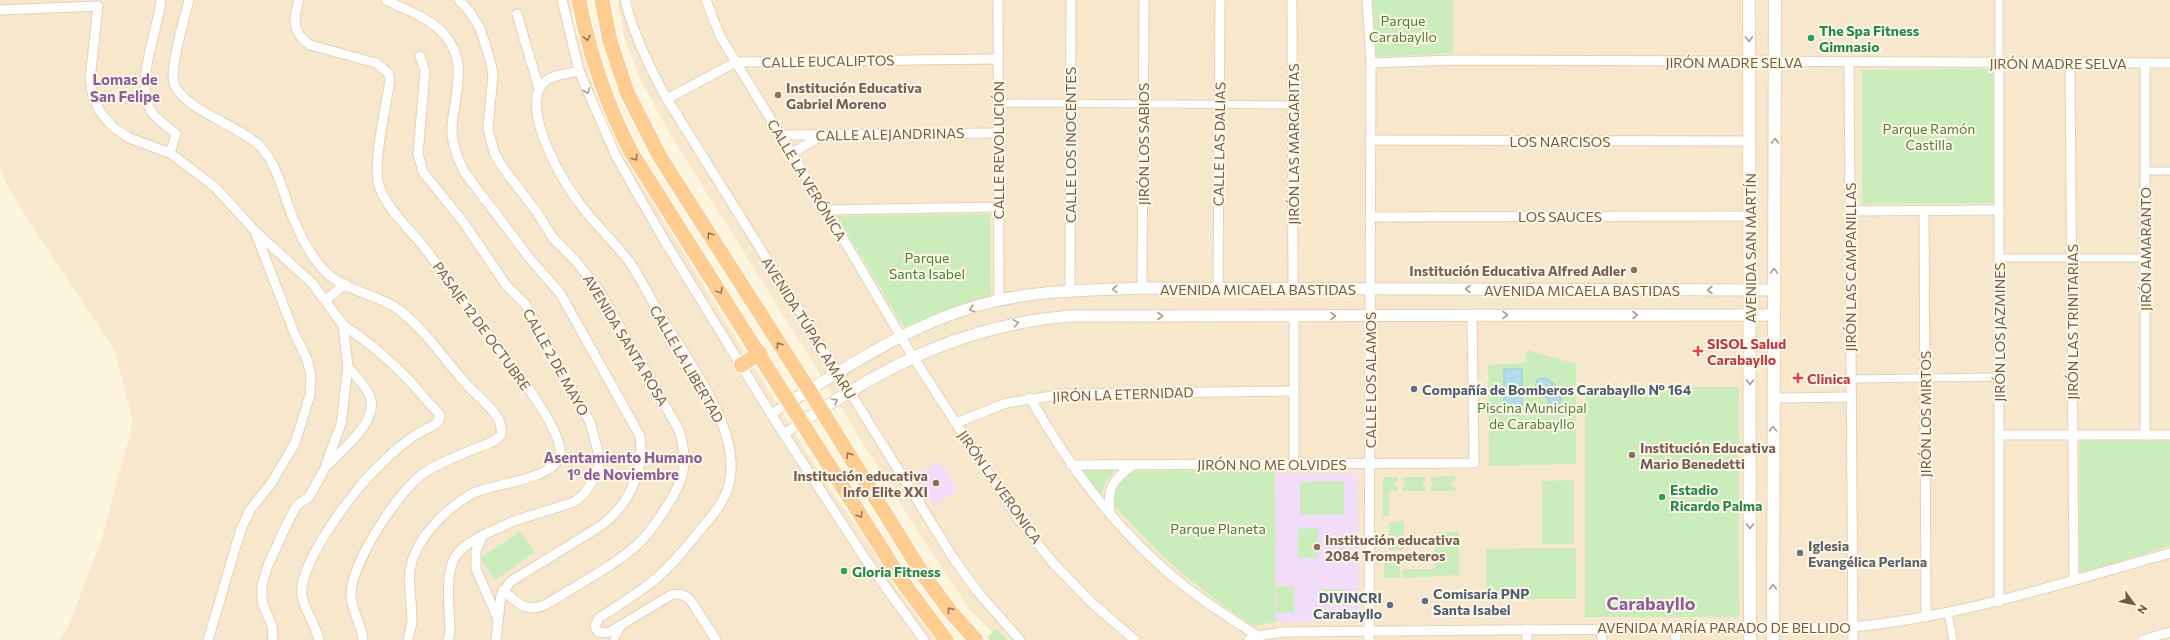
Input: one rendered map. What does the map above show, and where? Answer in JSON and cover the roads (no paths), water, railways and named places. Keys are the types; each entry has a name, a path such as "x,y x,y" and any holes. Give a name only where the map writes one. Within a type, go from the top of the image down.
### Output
{"highway":[{"path":"579,0 611,129 631,152 904,584 946,640"},
{"path":"602,0 610,41 618,68 627,92 650,141 809,390 922,573 947,606 976,640"},
{"path":"740,365 760,354"}],"main road":[{"name":"AVENIDA SAN MARTÍN","path":"1749,0 1750,640"},
{"name":"AVENIDA SAN MARTÍN","path":"1773,640 1775,0"}],"street":[{"path":"161,0 159,16 145,76 145,87 146,101 151,112 176,134 170,153"},
{"path":"189,0 173,69 173,82 178,91 198,108 248,136 261,147 271,162 283,188 294,220 311,252 324,270 345,284 393,306 413,321 498,419 502,430 501,435 494,441 425,472 411,484 370,542 354,575 351,594 363,640"},
{"name":"PASAJE 12 DE OCTUBRE","path":"299,0 294,22 297,32 302,39 310,45 376,62 388,73 390,80 377,167 378,183 385,199 427,251 516,371 551,425 560,442 559,457 552,469 527,478 488,487 470,495 450,508 433,526 418,547 410,569 412,621 408,640"},
{"path":"386,0 430,22 440,30 453,50 460,74 452,126 453,143 457,158 472,183 531,260 560,293 635,426 642,449 638,473 632,488 612,517 510,582 503,590 496,640"},
{"name":"AVENIDA SANTA ROSA","path":"459,0 469,11 480,28 490,60 493,74 488,129 494,152 500,165 536,211 553,238 575,260 600,292 678,430 685,453 682,478 669,504 642,540 625,554 545,605 536,608 521,606 503,590"},
{"path":"562,0 579,71 611,129 616,156 664,240 771,414 864,557 924,640"},
{"name":"AVENIDA TÚPAC AMARU","path":"626,0 631,24 642,52 667,99 954,559 977,591 1020,640"},
{"name":"CALLE LA VERÓNICA","path":"706,0 720,36 913,357"},
{"name":"CALLE REVOLUCIÓN","path":"998,0 999,300"},
{"name":"CALLE LOS INOCENTES","path":"1070,291 1071,0"},
{"name":"JIRÓN LOS SABIOS","path":"1142,288 1144,0"},
{"name":"CALLE LAS DALIAS","path":"1218,289 1220,0"},
{"name":"JIRÓN LAS MARGARITAS","path":"1292,0 1293,289"},
{"name":"CALLE LOS ALAMOS","path":"1366,0 1370,63 1369,635"},
{"path":"1999,0 1999,63"},
{"path":"0,10 98,6 90,80 93,97 101,113 113,126 129,138 170,153 215,187 255,231 312,283 343,325 371,344 393,364 411,381 440,416 438,422 417,434 379,465 354,492 320,543 307,569 301,594 317,631 319,640"},
{"path":"517,14 539,89 549,79 579,71"},
{"name":"CALLE 2 DE MAYO","path":"420,56 425,71 418,154 423,172 464,223 506,285 525,304 590,422 599,455 598,469 592,482 584,494 574,502 514,521 483,535 457,553 451,565 449,575 450,632 448,640"},
{"name":"CALLE EUCALIPTOS","path":"667,99 736,62 998,59"},
{"name":"JIRÓN MADRE SELVA","path":"1370,63 1454,60 2170,64"},
{"name":"JIRÓN LAS CAMPANILLAS","path":"1849,62 1853,640"},
{"name":"JIRÓN LOS JAZMINES","path":"1999,63 1999,602"},
{"name":"JIRÓN LAS TRINITARIAS","path":"2070,63 2074,580"},
{"name":"JIRÓN AMARANTO","path":"2145,435 2146,63"},
{"name":"CALLE LA LIBERTAD","path":"539,89 538,119 541,132 552,156 582,206 629,260 702,384 722,421 728,442 731,462 729,484 725,495 712,516 679,556 655,580 599,618 595,626 596,630 603,633 623,625 671,596 679,593 686,596 716,640"},
{"path":"998,103 1292,105"},
{"name":"CALLE ALEJANDRINAS","path":"781,136 825,134 998,133"},
{"path":"792,154 825,134"},
{"name":"LOS NARCISOS","path":"1370,140 1750,141"},
{"path":"2146,171 2170,172"},
{"path":"826,210 999,207"},
{"name":"JIRÓN LOS MIRTOS","path":"1924,210 1926,617"},
{"path":"1850,211 1999,210"},
{"name":"LOS SAUCES","path":"1370,217 1750,216"},
{"path":"208,640 241,529 250,510 272,482 294,443 310,395 311,374 307,358 295,335 255,231"},
{"path":"1999,258 2145,258"},
{"path":"326,300 345,284"},
{"name":"AVENIDA MICAELA BASTIDAS","path":"771,414 836,372 900,336 959,312 999,300 1070,291 1142,288 1774,290"},
{"name":"JIRÓN NO ME OLVIDES","path":"1071,465 1474,463 1472,315"},
{"name":"AVENIDA MICAELA BASTIDAS","path":"784,434 849,392 890,368 913,357 958,338 1001,325 1037,319 1070,316 1774,315"},
{"path":"1294,316 1294,464"},
{"path":"273,640 272,626 262,602 262,585 268,565 287,524 297,506 309,497 324,470 341,424 348,367 343,325"},
{"name":"JIRÓN LA VERONICA","path":"913,357 1019,520 1054,564 1093,604 1135,640"},
{"path":"324,470 370,417 372,405 370,396 348,367"},
{"path":"1851,379 1999,377"},
{"name":"JIRÓN LA ETERNIDAD","path":"956,423 1006,403 1030,398 1098,392 1294,391"},
{"path":"1773,398 1851,397"},
{"path":"1030,398 1071,465 1110,514 1139,546 1171,575 1253,638"},
{"path":"1999,435 2170,436"},
{"path":"1110,514 1110,489 1122,473 1133,465"},
{"path":"483,535 476,551 476,569 499,622"},
{"name":"AVENIDA MARÍA PARADO DE BELLIDO","path":"1253,638 1275,633 1369,635 1527,629 1852,626 1926,617 1999,602 2169,552"},
{"path":"1948,613 1953,640"},
{"path":"614,640 623,625"},
{"path":"1675,627 1676,640"},
{"path":"1601,628 1602,640"},
{"path":"1527,629 1527,640"},
{"path":"2144,640 2170,632"}],"water":[{"path":"1504,369 1522,369 1522,408 1504,408"},
{"path":"1544,378 1551,381 1560,393 1561,400 1558,406 1552,406 1546,397 1540,395 1536,391 1536,382 1538,379"}],"place":[{"name":"The Spa Fitness Gimnasio","path":"1811,38"},
{"name":"Institución Educativa Gabriel Moreno","path":"778,95"},
{"name":"Institución Educativa Alfred Adler","path":"1634,270"},
{"name":"SISOL Salud Carabayllo","path":"1698,351"},
{"name":"Clinica","path":"1798,378"},
{"name":"Compañía de Bomberos Carabayllo Nº 164","path":"1414,389"},
{"name":"Institución Educativa Mario Benedetti","path":"1632,455"},
{"name":"Institución educativa Info Elite XXI","path":"936,483"},
{"name":"Estadio Ricardo Palma","path":"1662,497"},
{"name":"Institución educativa 2084 Trompeteros","path":"1317,547"},
{"name":"Iglesia Evangélica Perlana","path":"1800,553"},
{"name":"Gloria Fitness","path":"844,571"},
{"name":"Comisaría PNP Santa Isabel","path":"1425,601"},
{"name":"DIVINCRI Carabayllo","path":"1390,605"}],"district":[{"name":"Lomas de San Felipe","path":"125,88"},
{"name":"Asentamiento Humano 1º de Noviembre","path":"623,466"},
{"name":"Carabayllo","path":"1651,603"}],"park label":[{"name":"Parque Carabayllo","path":"1403,28"},
{"name":"Parque Ramón Castilla","path":"1929,136"},
{"name":"Parque Santa Isabel","path":"927,266"},
{"name":"Piscina Municipal de Carabayllo","path":"1532,416"},
{"name":"Parque Planeta","path":"1218,528"}]}
